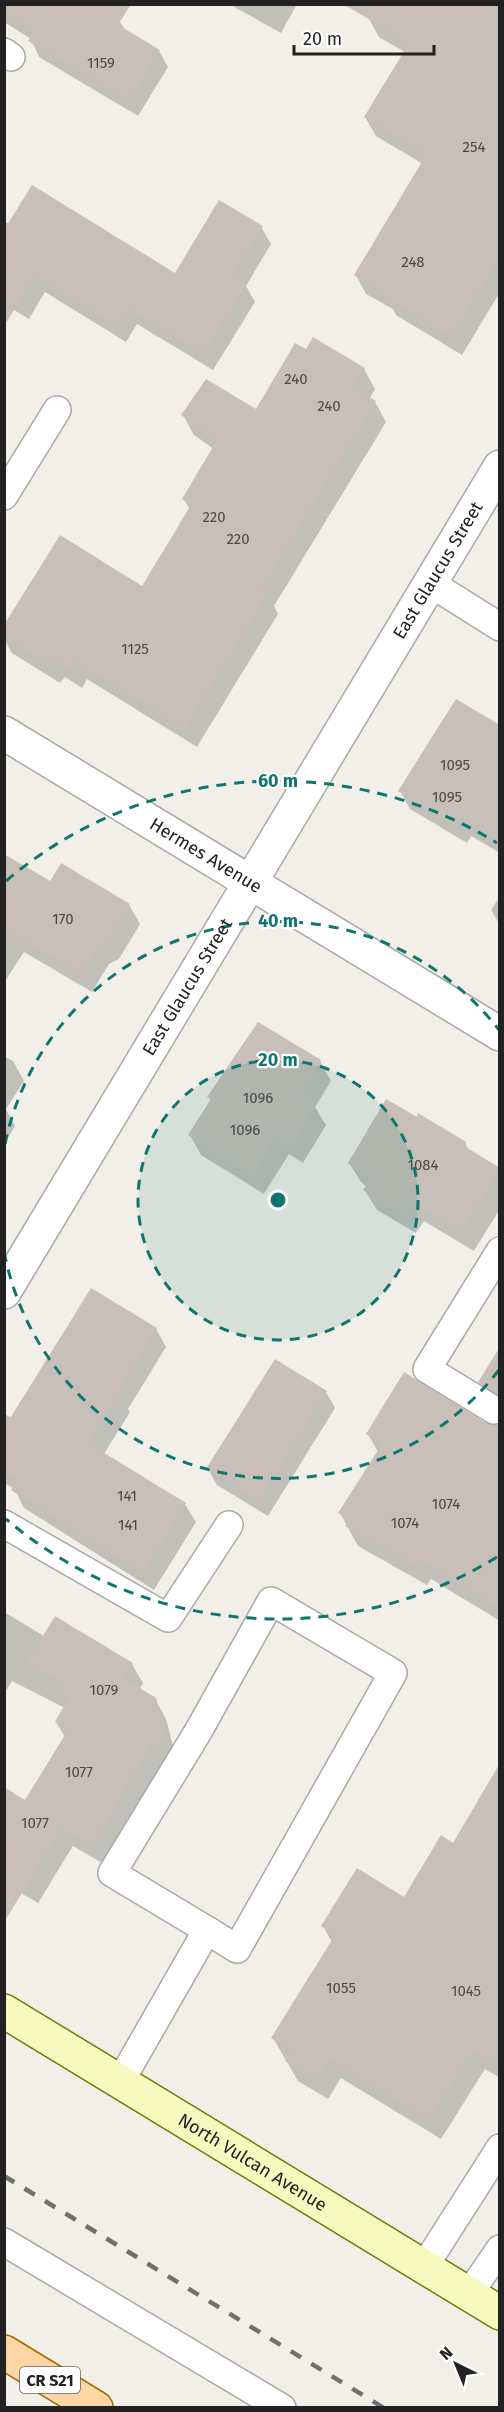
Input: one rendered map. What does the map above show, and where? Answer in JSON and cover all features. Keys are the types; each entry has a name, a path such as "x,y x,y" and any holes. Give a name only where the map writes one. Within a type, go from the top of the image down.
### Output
{"main road":[{"name":"North Vulcan Avenue","path":"4,2011 500,2313"},
{"name":"CR S21","path":"4,2352 96,2408"}],"street":[{"name":"East Glaucus Street","path":"4,1292 500,467"},
{"name":"Hermes Avenue","path":"4,733 500,1034"}],"lane":[{"path":"4,496 57,410"},
{"path":"430,583 500,627"},
{"path":"494,1410 427,1369 500,1251"},
{"path":"4,1524 168,1618 229,1525"},
{"path":"271,1601 393,1673 237,1949 207,1930 112,1873 199,1730 271,1601"},
{"path":"120,2082 207,1930"},
{"path":"424,2267 500,2148"},
{"path":"4,2242 282,2408"},
{"path":"469,2294 500,2249"}],"building":[{"path":"4,4 131,4 118,25 160,50 129,101 28,41 34,31 4,13"},
{"path":"343,4 500,4 500,257 451,337 384,297 386,294 354,275 426,155 364,117 409,43"},
{"path":"32,185 175,273 219,200 263,226 233,275 247,283 203,354 127,308 116,326 35,276 4,326 4,230"},
{"path":"313,337 365,368 353,387 376,401 261,589 268,593 185,728 75,661 70,669 53,659 49,665 4,637 4,625 60,535 142,586 191,505 182,499 217,440 181,415 206,379 256,409 295,343 306,349"},
{"path":"456,699 500,725 500,843 461,819 456,827 398,791"},
{"path":"4,854 50,881 61,863 130,904 108,940 99,944 81,974 4,929"},
{"path":"258,1022 321,1060 300,1094 316,1104 292,1144 277,1135 252,1175 188,1135 211,1099 207,1097"},
{"path":"386,1099 417,1117 418,1113 466,1142 464,1146 500,1168 462,1232 412,1202 404,1215 363,1190 371,1178 348,1163"},
{"path":"91,1288 157,1328 118,1391 121,1393 88,1443 186,1503 143,1573 11,1490 17,1480 4,1472 4,1428"},
{"path":"500,1347 500,1395 478,1382"},
{"path":"275,1359 327,1391 259,1501 206,1469"},
{"path":"404,1372 486,1423 500,1424 500,1609 420,1560 416,1566 345,1526 349,1520 338,1513 382,1444 366,1434"},
{"path":"55,1616 133,1663 124,1678 156,1698 167,1742 152,1744 115,1804 118,1806 91,1845 62,1828 4,1922 4,1787 25,1800 68,1730 55,1722 69,1697 63,1694 67,1686 27,1662"},
{"path":"500,1763 500,2066 473,2050 429,2120 329,2059 316,2080 285,2061 291,2050 271,2038 335,1935 321,1926 357,1868 404,1897 441,1835 453,1843"}],"railway":[{"path":"4,2176 384,2408"}]}
